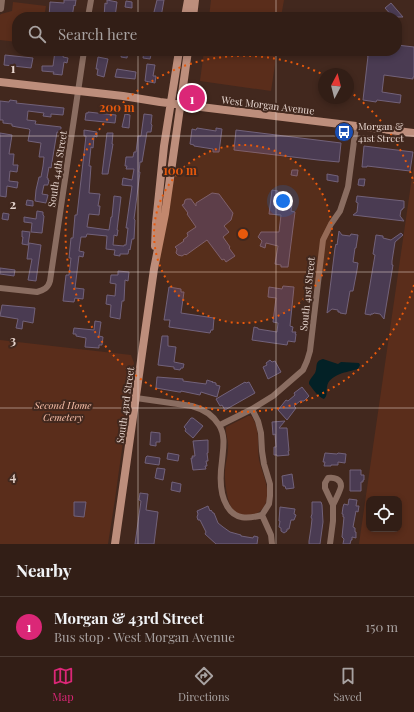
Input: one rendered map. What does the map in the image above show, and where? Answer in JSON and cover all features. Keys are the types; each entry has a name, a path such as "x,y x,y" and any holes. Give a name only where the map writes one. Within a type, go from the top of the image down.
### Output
{"main road":[{"path":"185,12 188,0"},
{"path":"194,12 195,0"},
{"name":"South 43rd Street","path":"154,269 156,223 164,146 178,56"},
{"name":"South 43rd Street","path":"116,544 154,269 165,214 187,56"},
{"name":"West Morgan Avenue","path":"0,82 414,133"},
{"path":"164,146 175,148"}],"street":[{"path":"1,8 2,0"},
{"path":"89,12 91,0"},
{"name":"South 44th Street","path":"0,288 37,292 47,288 50,281 83,56"},
{"name":"South 41st Street","path":"220,425 252,409 273,396 302,370 307,361 310,351 323,240 331,224 340,212 348,187 356,126"},
{"path":"136,398 192,406 201,408 210,414 220,425 223,437 224,444 221,477 223,500 229,511 234,515 246,518 262,515 269,504 270,496 270,484 262,451 262,433 252,409"},
{"path":"330,544 333,521 333,505"},
{"path":"262,515 271,535 272,544"}],"green space":[{"path":"211,0 284,0 282,12 210,12"},
{"path":"13,2 46,6 45,12 12,12 12,41 0,40 0,15 12,11"},
{"path":"203,56 276,56 271,91 200,81"},
{"path":"414,163 414,544 359,544"},
{"name":"Second Home Cemetery","path":"0,340 131,355 134,363 108,544 0,544"},
{"path":"248,416 251,416 256,426 259,460 266,484 267,499 262,509 258,513 243,516 238,515 234,511 227,496 225,467 228,454 228,445 226,427"}],"water":[{"path":"323,359 338,364 341,362 359,363 360,365 358,369 340,374 331,379 328,383 324,399 318,395 309,384 309,381 316,371 318,361"}],"building":[{"path":"64,0 76,0 73,12 49,12 50,2 64,3"},
{"path":"107,0 117,2 116,12 104,12 105,3 107,4"},
{"path":"157,0 164,0 162,12 154,12"},
{"path":"126,1 132,2 132,8 125,7"},
{"path":"391,3 399,12 389,12 385,8"},
{"path":"402,46 414,47 413,79 384,75 382,92 401,95 400,103 363,100 368,56 402,56"},
{"path":"5,55 33,58 31,68 4,65"},
{"path":"54,56 63,56 68,58 67,63 64,62 62,75 53,74 54,72 42,71 42,66 53,66"},
{"path":"143,56 151,56 150,59 143,58"},
{"path":"98,57 108,59 104,77 97,75 98,69 96,69"},
{"path":"147,64 155,65 153,76 156,76 155,83 145,81"},
{"path":"117,69 136,72 135,79 115,77"},
{"path":"10,100 17,101 16,103 64,108 63,115 51,114 51,117 43,116 44,113 28,111 27,120 36,121 35,124 61,127 61,133 57,132 51,168 49,167 47,178 49,180 48,185 44,185 42,194 48,195 46,203 35,201 36,190 39,177 41,177 44,157 39,157 41,143 28,141 29,129 12,126 12,124 3,123 3,120 0,120 0,101 9,102"},
{"path":"86,113 116,115 115,123 85,120"},
{"path":"125,114 130,115 129,128 122,127"},
{"path":"144,114 152,115 152,125 151,132 147,132 142,162 140,162 134,219 134,239 132,239 130,250 129,249 128,254 120,254 120,256 114,255 115,250 106,249 107,236 87,234 86,237 81,237 79,251 84,252 83,257 79,256 75,288 84,289 83,299 75,298 74,302 63,301 66,275 69,275 71,238 73,238 75,215 77,215 86,136 84,136 84,130 97,132 97,137 94,136 93,148 91,147 89,193 100,194 98,206 100,206 99,215 89,214 87,227 109,230 114,196 121,197 117,236 114,235 113,245 124,246 126,245 128,228 126,228 132,186 122,185 123,178 132,180 134,169 126,169 126,157 133,157 134,152 136,152 138,136 141,136"},
{"path":"197,128 216,131 216,128 222,129 219,152 213,152 213,149 190,144 192,129 196,130"},
{"path":"236,130 341,143 339,162 234,150"},
{"path":"0,133 12,135 9,154 14,154 13,165 18,165 17,172 10,171 9,181 18,182 17,188 7,186 6,197 0,196"},
{"path":"107,133 113,133 113,144 108,174 102,174"},
{"path":"364,146 413,152 410,171 367,166 362,167"},
{"path":"292,170 298,170 297,176 291,175"},
{"path":"327,174 338,176 338,182 327,180"},
{"path":"359,179 365,179 364,186 358,185"},
{"path":"272,190 278,191 277,203 292,205 291,211 295,212 288,267 281,267 281,265 275,264 278,246 266,243 265,248 260,246 262,241 258,237 261,232 279,232 281,215 269,214"},
{"path":"212,193 219,194 233,213 231,220 224,226 229,232 223,237 235,256 226,262 224,259 222,260 207,240 186,255 178,255 175,247 184,241 183,240 188,236 187,233 196,227 182,205 184,204 185,200 191,199 196,206 196,203"},
{"path":"357,196 404,201 404,208 401,210 400,216 404,221 353,215 357,212"},
{"path":"27,200 33,201 33,206 26,205"},
{"path":"37,211 43,212 44,216 42,233 31,232 32,223 24,222 24,217 36,219"},
{"path":"3,213 9,214 8,220 2,219"},
{"path":"22,231 30,232 28,245 22,244"},
{"path":"339,231 342,235 358,235 353,262 358,263 357,270 353,291 350,291 346,314 332,309 327,313 335,248 336,244 337,245"},
{"path":"401,233 403,235 395,242 392,261 393,265 384,319 380,314 365,314 375,255 373,254 376,235 383,236 383,238 391,240"},
{"path":"29,243 41,245 36,281 28,280 32,259 27,259"},
{"path":"0,268 15,270 14,276 0,274"},
{"path":"118,271 129,272 128,281 125,280 124,301 122,301 120,319 110,317 111,305 106,304 107,295 115,296 116,284 110,283 111,275 118,275"},
{"path":"283,286 294,287 290,326 293,327 292,332 296,332 295,342 288,341 287,345 252,340 254,327 277,332 278,323 273,322 276,298 268,297 269,287 282,289"},
{"path":"169,287 181,289 181,292 184,292 181,313 214,318 213,330 211,330 210,333 169,327 170,320 164,320"},
{"path":"2,305 35,308 33,323 23,321 22,329 16,328 18,319 0,316"},
{"path":"95,321 101,322 99,336 103,337 102,345 99,345 99,348 85,347 86,338 73,334 74,328 94,330"},
{"path":"162,336 168,336 168,346 176,347 174,362 184,364 183,368 180,370 174,369 174,367 158,365"},
{"path":"270,360 272,362 275,361 281,372 268,379 263,367 267,365 266,363"},
{"path":"157,377 183,379 183,381 206,384 207,380 220,386 217,397 201,392 200,395 181,391 179,392 156,388"},
{"path":"245,382 249,382 255,393 225,410 222,405 220,406 216,399"},
{"path":"302,387 309,396 304,401 300,401 294,406 296,408 287,420 278,410 286,400 288,401 295,395 294,393"},
{"path":"191,418 203,426 193,438 185,431 186,429 184,427"},
{"path":"285,421 279,428 287,428 289,455 277,456 274,455 274,447 276,447 272,422"},
{"path":"151,432 160,433 160,442 156,442 156,446 150,445"},
{"path":"208,440 208,461 206,461 206,469 193,470 191,458 193,458 192,456 195,456 193,441"},
{"path":"168,453 179,455 178,461 167,459"},
{"path":"325,453 346,454 345,463 338,462 338,465 324,466 325,462 323,462"},
{"path":"147,456 160,458 159,465 145,463"},
{"path":"157,468 165,469 163,480 155,478"},
{"path":"350,470 361,470 361,475 364,475 364,480 361,482 361,491 350,491"},
{"path":"292,474 294,488 286,489 285,486 283,486 282,476"},
{"path":"172,482 181,484 180,492 171,490"},
{"path":"140,493 148,494 146,510 158,512 154,544 135,544 141,501 139,500"},
{"path":"349,499 357,500 356,506 359,506 358,512 356,511 353,527 355,528 356,538 352,537 350,544 343,544 344,539 342,537 344,517 342,514 344,504 348,505"},
{"path":"74,502 86,502 84,517 74,516"},
{"path":"312,502 321,502 322,505 323,522 320,544 309,544 312,519"},
{"path":"208,506 210,511 211,510 214,513 218,523 223,527 230,532 241,536 253,538 254,536 258,537 257,544 216,544 205,534 206,532 197,517 197,511"},
{"path":"280,507 295,509 294,514 296,515 294,520 291,520 289,529 287,529 284,533 279,527"}],"place":[{"name":"Morgan & 43rd Street","path":"192,98"},
{"name":"Morgan & 41st Street","path":"344,132"}]}
